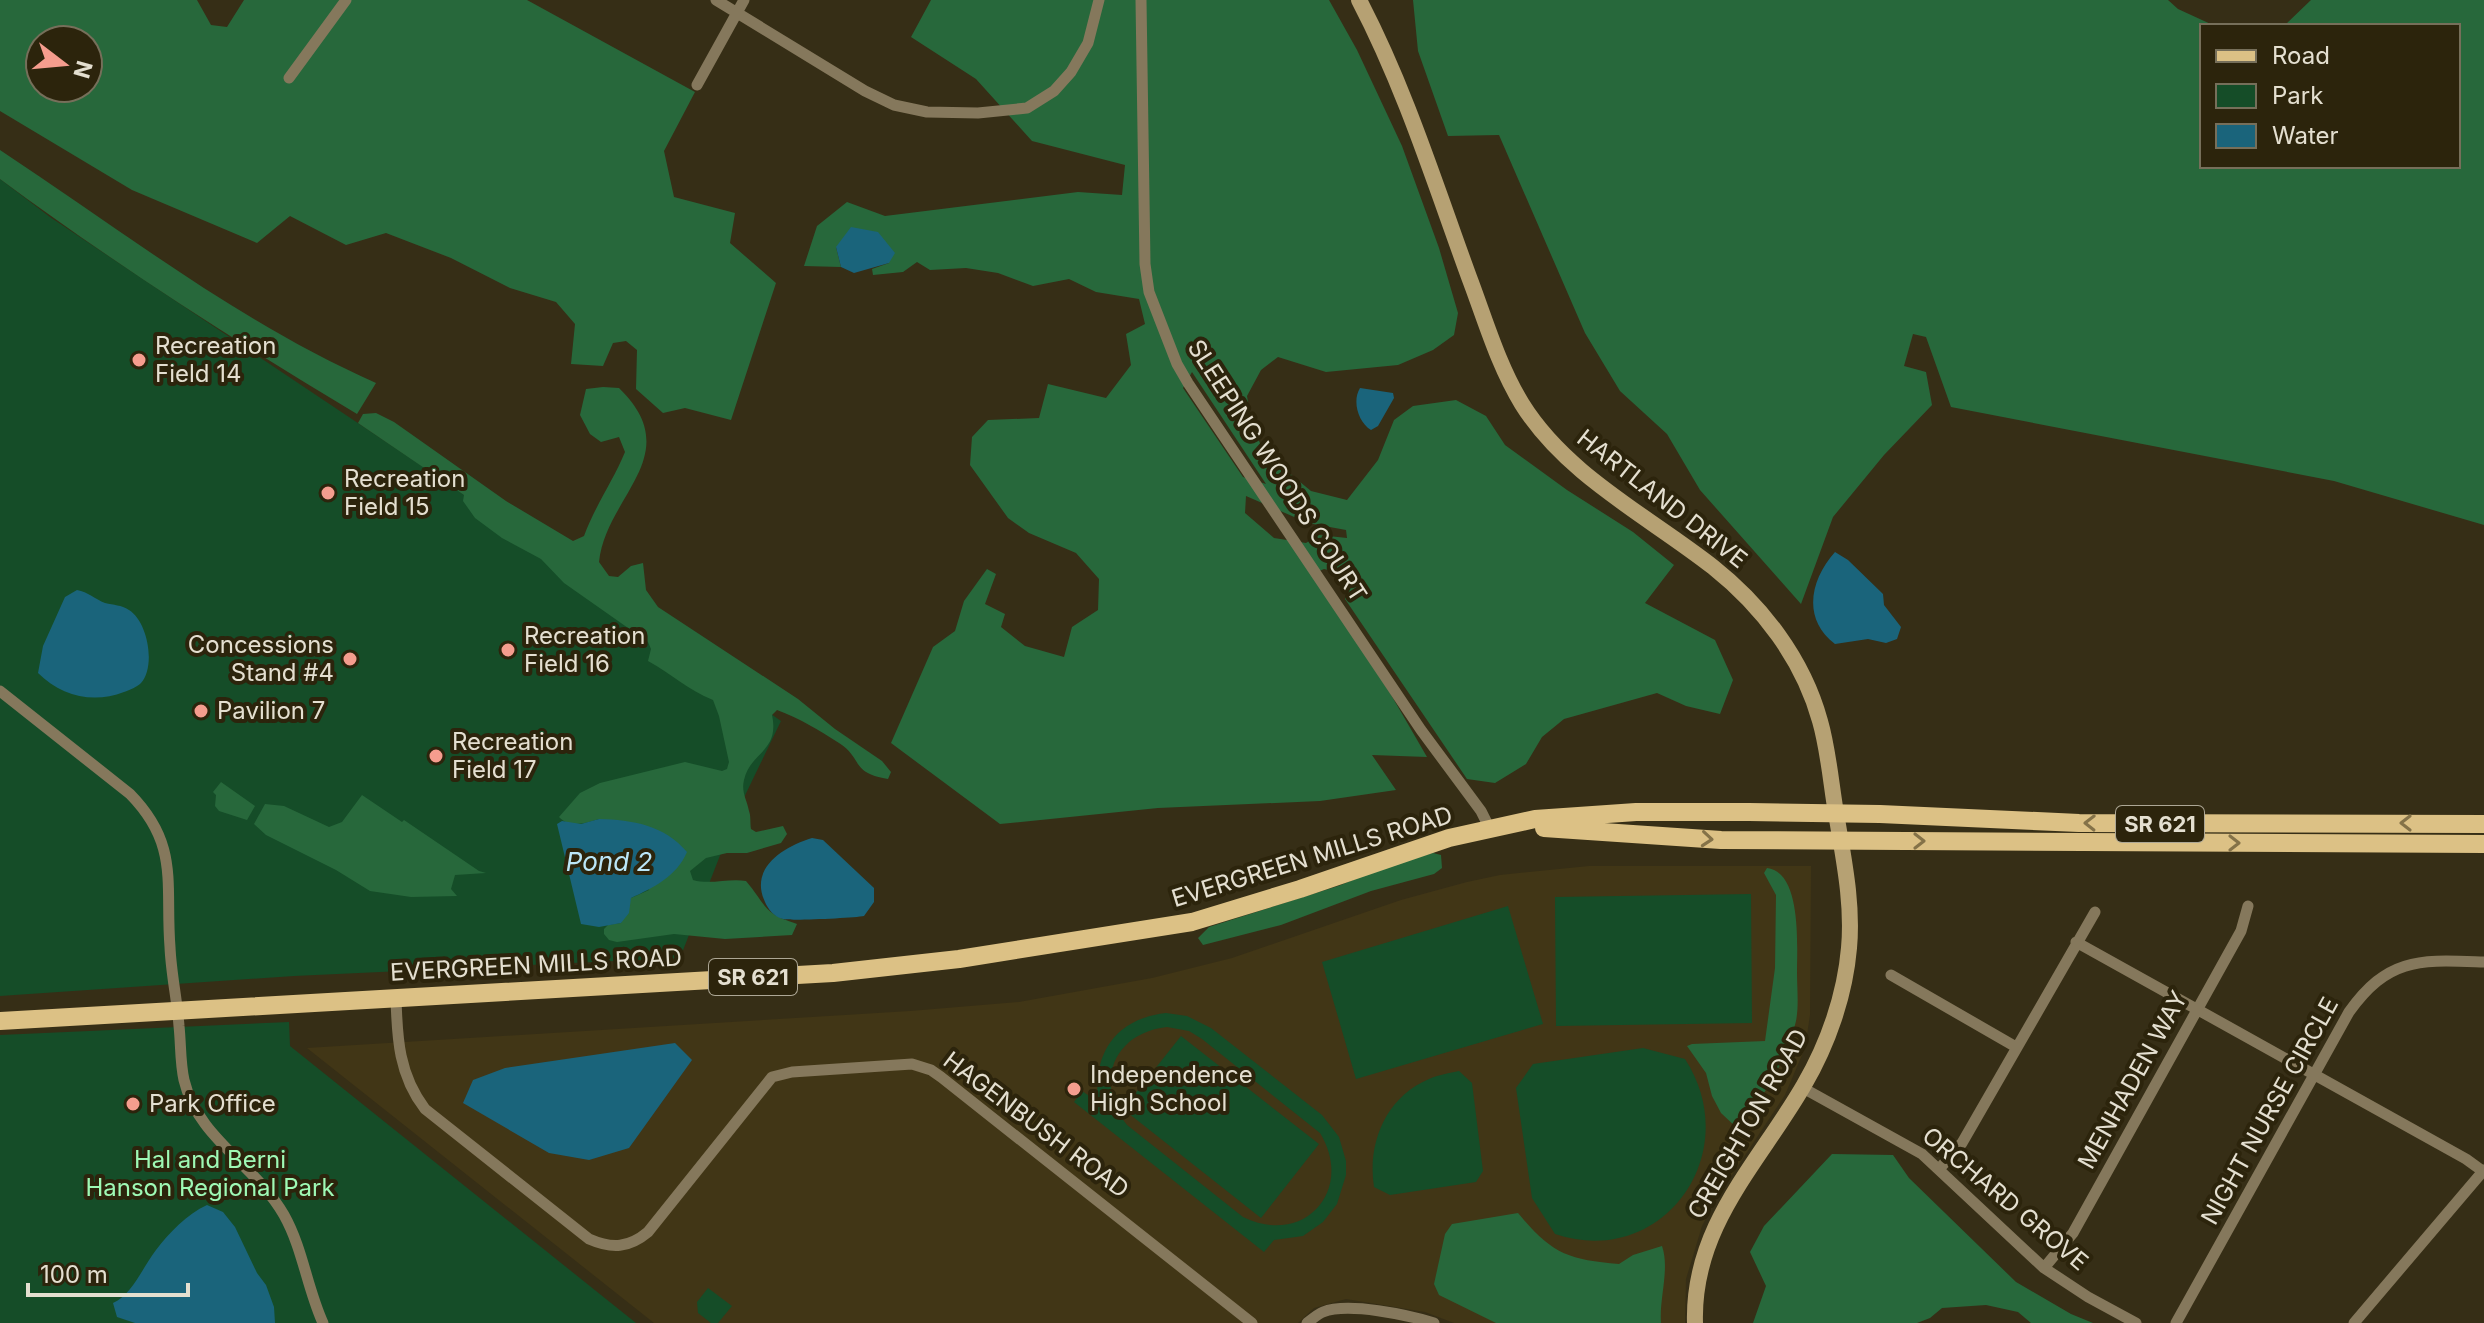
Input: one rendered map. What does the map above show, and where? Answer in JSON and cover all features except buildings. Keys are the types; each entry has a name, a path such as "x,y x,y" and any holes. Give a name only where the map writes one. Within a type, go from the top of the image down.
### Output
{"main road":[{"name":"HARTLAND DRIVE","path":"1359,0 1389,61 1496,351 1522,403 1558,450 1715,568 1750,600 1774,629 1799,668 1820,721 1841,841"},
{"name":"EVERGREEN MILLS ROAD","path":"0,1021 833,973 959,959 1192,922 1300,889 1392,855 1535,819 1636,812 1836,814 2079,823 2484,824"},
{"path":"1587,830 1646,820 1818,823 1836,814"},
{"name":"EVERGREEN MILLS ROAD","path":"1490,829 1587,830 1721,840 2484,844"},
{"name":"CREIGHTON ROAD","path":"1695,1323 1694,1302 1704,1255 1717,1219 1803,1088 1833,1023 1849,949 1848,886 1841,841"},
{"name":"CREIGHTON ROAD","path":"1698,1289 1703,1323"}],"street":[{"path":"289,78 346,0"},
{"path":"716,0 865,91 894,105 927,112 978,113 1027,108 1054,91 1071,72 1088,43 1099,0"},
{"path":"697,85 744,0"},
{"name":"SLEEPING WOODS COURT","path":"1141,0 1145,264 1149,292 1177,364 1427,740 1481,811 1490,829"},
{"path":"0,691 130,794 152,820 162,842 167,866 170,947 181,1058 190,1100 206,1127 255,1175 283,1213 300,1250 323,1323"},
{"name":"MENHADEN WAY","path":"2044,1268 2073,1233 2241,931 2248,906"},
{"path":"1940,1168 1962,1143 2095,912"},
{"path":"2076,942 2484,1171 2354,1323"},
{"name":"NIGHT NURSE CIRCLE","path":"2176,1323 2349,1012 2373,981 2417,963 2484,962"},
{"path":"1891,975 2016,1047"},
{"name":"HAGENBUSH ROAD","path":"396,997 397,1041 403,1071 425,1109 589,1239 603,1245 627,1246 648,1232 772,1077 792,1072 912,1064 931,1070 943,1079 1252,1323"},
{"name":"ORCHARD GROVE","path":"1803,1088 1905,1142 1940,1168 2044,1268 2136,1323"},
{"path":"1307,1323 1323,1312 1339,1308 1434,1323"}],"shaded area":[{"name":"Independence High School","path":"1589,866 1811,866 1810,1015 1805,1048 1785,1095 1716,1199 1702,1226 1686,1279 1685,1323 1454,1323 1425,1312 1346,1299 1314,1308 1298,1323 654,1323 307,1048 1019,1002 1152,978 1232,958 1401,900 1467,882 1500,875"}],"green space":[{"path":"0,0 197,0 211,25 227,27 244,0 527,0 695,92 664,151 674,197 735,213 730,243 776,283 731,420 685,408 663,413 636,389 637,350 626,341 613,343 603,366 571,364 575,324 556,302 510,288 451,258 386,233 346,245 290,216 257,243 132,190 0,111"},
{"path":"931,0 1329,0 1357,50 1402,146 1439,248 1458,313 1454,335 1433,350 1398,365 1326,372 1278,357 1261,370 1247,396 1252,427 1265,453 1311,491 1347,500 1378,460 1394,420 1413,406 1456,400 1486,416 1505,445 1633,532 1674,565 1645,603 1715,640 1733,680 1720,714 1686,706 1657,693 1564,719 1542,737 1526,764 1495,783 1467,779 1345,599 1350,575 1324,569 1312,574 1390,693 1427,757 1372,755 1396,790 1320,801 1158,808 1000,824 891,743 933,647 955,631 964,601 987,569 996,574 985,604 1005,614 1001,627 1025,646 1064,657 1072,627 1098,610 1099,579 1076,553 1029,533 1008,518 970,465 972,437 988,420 1039,418 1048,384 1106,398 1131,365 1126,334 1145,324 1139,299 1096,292 1069,279 1033,286 998,273 966,268 930,270 917,262 903,272 873,275 872,269 889,263 836,247 841,267 804,266 817,226 847,202 885,216 1078,192 1122,195 1125,165 1032,141 976,79 911,37","holes":["1192,372 1266,484 1243,477 1183,388","1246,496 1308,523 1346,530 1347,538 1319,535 1306,543 1274,538 1245,513"]},
{"path":"1413,0 2168,0 2178,9 2211,24 2200,24 2200,168 2460,168 2460,24 2286,24 2311,0 2484,0 2484,525 2334,481 1951,407 1926,337 1913,334 1904,366 1926,372 1932,405 1884,455 1833,517 1801,604 1700,490 1667,434 1620,391 1585,333 1499,135 1448,136 1418,51"},
{"path":"0,150 230,304 277,333 376,383 357,414 176,301 0,179"},
{"path":"0,179 50,217 446,482 781,721 737,812 680,958 294,976 0,996"},
{"path":"619,388 638,412 646,434 645,455 638,475 605,538 599,562 609,576 618,577 631,566 643,563 646,590 658,607 798,699 882,761 891,772 888,779 868,773 846,749 824,733 777,710 772,715 772,737 747,771 743,788 751,829 756,832 783,826 787,834 781,843 747,853 727,853 706,858 690,871 693,880 746,881 771,912 797,924 792,935 725,939 674,934 617,942 609,940 604,929 608,925 621,923 631,898 649,890 599,819 573,824 559,817 580,793 600,783 685,762 722,771 727,769 729,762 713,700 648,661 651,649 648,642 564,583 541,559 502,538 475,518 463,501 464,495 358,423 363,414 376,413 394,422 506,501 573,541 584,536 625,452 619,437 601,442 590,434 580,415 586,389"},
{"path":"221,782 255,806 247,820 219,811 215,806 216,795 213,792"},
{"path":"362,795 486,873 455,875 451,889 457,896 411,897 370,891 266,835 254,824 265,804 284,806 329,827 342,822"},
{"path":"1433,853 1441,855 1442,868 1434,874 1371,891 1281,925 1203,945 1198,938 1209,927"},
{"path":"1767,868 1778,873 1792,896 1797,929 1797,1015 1789,1044 1775,1075 1737,1128 1721,1113 1712,1096 1706,1073 1687,1046 1765,1041 1775,968 1776,895 1764,873"},
{"path":"1751,894 1752,1023 1556,1026 1555,897"},
{"path":"1508,906 1543,1024 1356,1079 1322,962"},
{"path":"1166,1013 1187,1016 1211,1028 1322,1115 1339,1137 1346,1161 1346,1175 1337,1204 1323,1222 1303,1236 1274,1240 1264,1252 1074,1102 1082,1091 1098,1102 1099,1068 1111,1041 1133,1023","holes":["1167,1027 1189,1031 1320,1133 1329,1154 1331,1174 1327,1193 1318,1208 1303,1219 1286,1225 1265,1224 1243,1217 1127,1125 1117,1109 1111,1077 1114,1062 1122,1050 1148,1031"]},
{"name":"Hal and Berni Hanson Regional Park","path":"289,1022 290,1046 636,1323 0,1323 0,1035"},
{"path":"1181,1036 1319,1144 1261,1218 1123,1109"},
{"path":"1643,1048 1685,1059 1701,1095 1706,1131 1699,1165 1683,1195 1660,1219 1629,1235 1594,1241 1555,1234 1532,1198 1516,1088 1533,1064"},
{"path":"1459,1071 1472,1083 1483,1171 1476,1182 1390,1195 1374,1187 1377,1138 1391,1109 1414,1087"},
{"path":"1832,1154 1893,1155 1909,1178 2016,1282 2093,1323 2031,1323 2018,1312 1986,1305 1942,1308 1930,1318 1917,1323 1753,1323 1766,1286 1750,1252 1764,1226"},
{"path":"1518,1213 1551,1246 1586,1260 1619,1264 1633,1255 1662,1246 1665,1264 1661,1323 1496,1323 1439,1295 1434,1284 1445,1234 1452,1224"},
{"path":"708,1288 732,1306 718,1323 711,1323 698,1313 697,1302"}],"water":[{"path":"851,227 878,232 895,253 889,263 854,273 841,267 836,247"},
{"path":"1360,388 1393,393 1394,398 1378,426 1371,430 1358,411"},
{"path":"1835,552 1848,560 1883,594 1884,605 1901,627 1897,639 1886,643 1868,639 1835,644 1824,634 1814,611 1813,599 1820,575"},
{"path":"77,590 105,603 126,608 136,616 145,634 149,656 146,675 138,686 112,696 78,696 57,687 38,673 43,646 65,597"},
{"name":"Pond 2","path":"599,819 624,821 658,830 687,852 671,874 631,898 629,913 621,923 599,927 581,924 557,824 562,821 581,824"},
{"path":"812,838 823,840 874,888 874,902 864,916 788,920 777,916 768,907 761,890 765,869 780,853"},
{"path":"675,1043 692,1060 629,1148 589,1160 549,1153 463,1103 473,1080 505,1068"},
{"path":"207,1205 223,1212 235,1227 266,1285 274,1307 275,1323 135,1323 117,1317 113,1303 132,1287 156,1250 173,1231 192,1213"}],"place":[{"name":"Recreation Field 14","path":"139,360"},
{"name":"Recreation Field 15","path":"328,493"},
{"name":"Recreation Field 16","path":"508,650"},
{"name":"Concessions Stand #4","path":"350,659"},
{"name":"Pavilion 7","path":"201,711"},
{"name":"Recreation Field 17","path":"436,756"},
{"name":"Independence High School","path":"1074,1089"},
{"name":"Park Office","path":"133,1104"}]}
